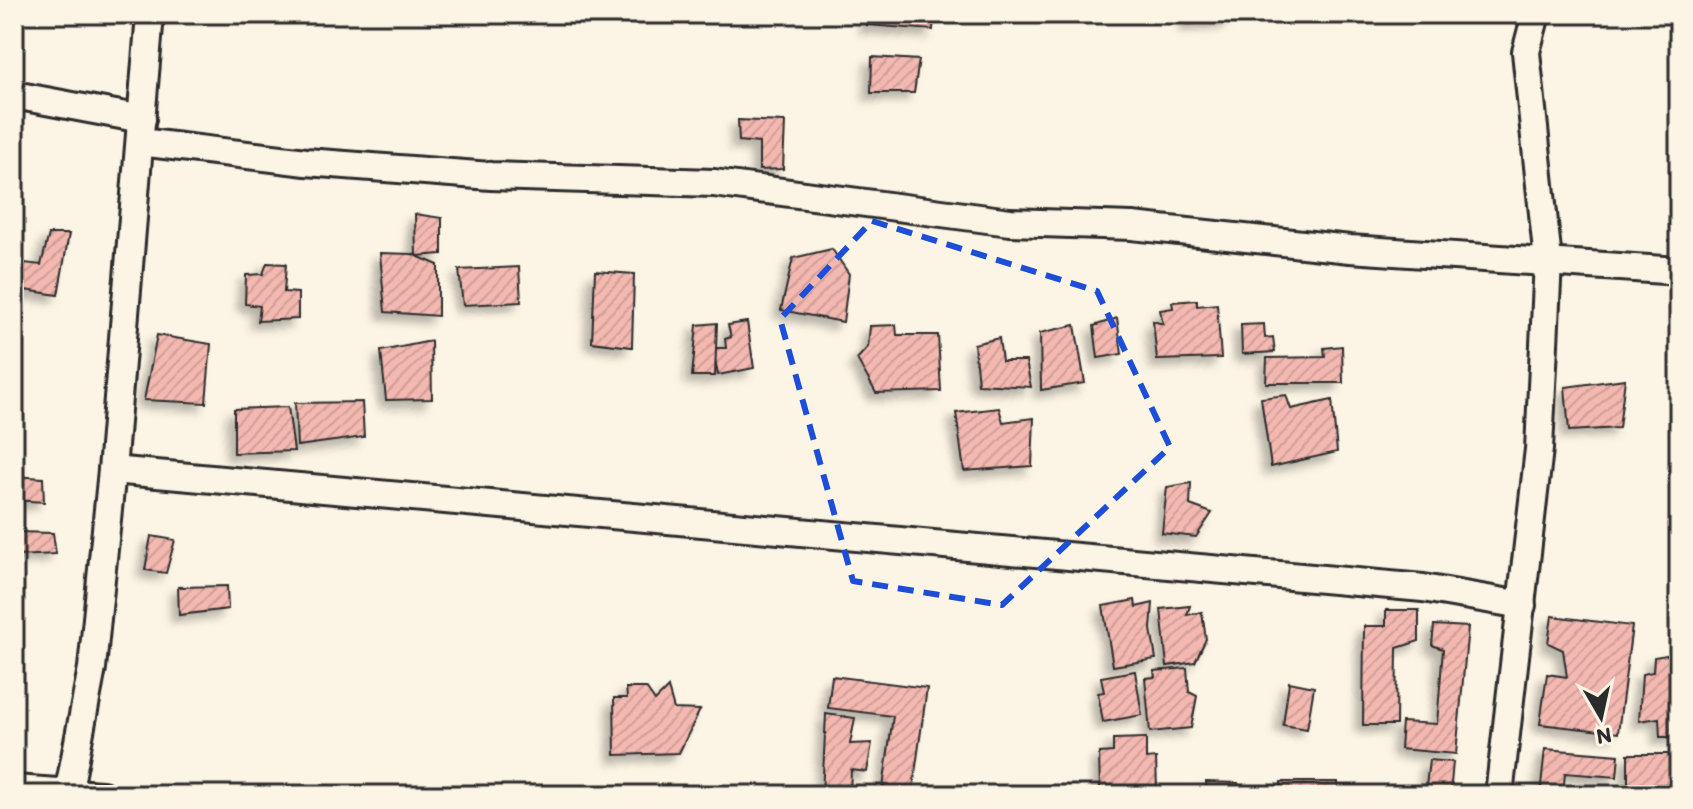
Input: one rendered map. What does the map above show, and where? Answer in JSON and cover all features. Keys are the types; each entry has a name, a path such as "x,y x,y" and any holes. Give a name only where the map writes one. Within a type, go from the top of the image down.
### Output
{"street":[{"path":"69,793 92,668 112,470 150,14"},
{"path":"1499,795 1539,449 1548,261 1526,52 1536,14"},
{"path":"14,95 141,131 306,162 491,176 714,183 1010,222 1132,226 1350,249 1679,271"},
{"path":"112,470 1423,588 1522,605"},
{"path":"14,789 102,795"}],"highlighted area":[{"path":"872,221 1097,291 1170,447 1002,605 853,581 780,319"}],"building":[{"path":"867,14 934,14 933,30 867,25"},
{"path":"1187,14 1231,14 1231,20 1187,24"},
{"path":"872,57 919,60 914,93 871,93"},
{"path":"738,120 785,122 783,169 759,170 759,143 739,141"},
{"path":"415,214 442,218 442,254 416,256"},
{"path":"49,234 69,234 58,295 18,289 25,263 41,265"},
{"path":"832,249 849,274 843,322 781,310 793,258"},
{"path":"380,253 412,254 438,265 438,316 385,312"},
{"path":"267,263 286,264 284,292 298,293 298,319 258,321 260,306 245,304 246,275 263,274"},
{"path":"519,267 521,302 463,305 459,270"},
{"path":"595,271 634,274 632,347 592,342"},
{"path":"1197,300 1197,306 1217,304 1221,358 1157,360 1153,321 1163,324 1160,310 1173,308 1172,302"},
{"path":"1117,318 1122,354 1098,358 1094,326"},
{"path":"747,322 754,368 718,375 713,348 726,348 725,339 731,337 728,325"},
{"path":"717,323 715,376 692,376 697,325"},
{"path":"1264,324 1265,338 1273,337 1275,352 1242,354 1241,325"},
{"path":"896,325 897,335 938,335 941,391 876,393 857,359 868,347 870,326"},
{"path":"1075,325 1085,383 1041,390 1040,333"},
{"path":"157,335 211,344 206,403 144,400"},
{"path":"999,338 1002,361 1026,361 1031,387 978,384 974,344"},
{"path":"431,341 432,399 386,400 381,351"},
{"path":"1342,346 1343,383 1266,383 1267,358 1325,357 1324,348"},
{"path":"1625,379 1619,428 1569,431 1565,387"},
{"path":"1286,395 1291,409 1332,400 1337,452 1271,467 1261,398"},
{"path":"362,402 364,437 297,446 295,403"},
{"path":"288,407 294,451 234,453 234,409"},
{"path":"999,408 1003,422 1034,418 1032,466 964,471 956,413"},
{"path":"14,476 43,478 44,502 14,500"},
{"path":"1191,483 1190,505 1212,513 1196,537 1162,533 1167,487"},
{"path":"16,532 53,533 56,554 17,556"},
{"path":"151,536 175,540 166,573 145,570"},
{"path":"227,586 228,609 179,615 178,587"},
{"path":"1135,600 1136,607 1153,603 1151,629 1156,659 1113,666 1103,606"},
{"path":"1190,606 1187,615 1202,612 1206,639 1195,662 1167,666 1161,609"},
{"path":"1386,610 1419,610 1419,641 1397,648 1396,725 1363,725 1364,626 1386,626"},
{"path":"1552,616 1632,626 1618,733 1540,724 1547,674 1567,677 1563,650 1548,643"},
{"path":"1434,625 1468,627 1456,754 1400,749 1402,722 1437,724 1443,649 1432,645"},
{"path":"1679,653 1679,737 1660,737 1659,718 1639,721 1642,674 1653,672 1654,657"},
{"path":"1187,668 1189,692 1197,696 1191,728 1150,732 1145,678 1155,677 1154,671"},
{"path":"1135,671 1142,715 1103,722 1098,693 1104,692 1101,677"},
{"path":"832,676 927,688 912,795 882,795 893,716 828,708"},
{"path":"1289,682 1314,687 1307,729 1283,725"},
{"path":"626,688 646,688 655,701 668,688 674,709 700,710 679,753 615,755 614,698 627,698"},
{"path":"826,714 855,718 850,744 872,743 867,772 851,770 850,795 822,795"},
{"path":"1146,738 1146,759 1156,758 1157,790 1100,792 1099,753 1113,752 1113,739"},
{"path":"1545,749 1619,755 1617,777 1565,773 1563,795 1540,795"},
{"path":"1628,754 1679,754 1679,787 1668,787 1665,795 1628,795"},
{"path":"1429,760 1453,762 1450,795 1425,795"},
{"path":"1206,782 1238,783 1241,792 1252,795 1206,795"},
{"path":"1281,782 1338,782 1338,795 1274,795 1274,788 1281,788"}]}
